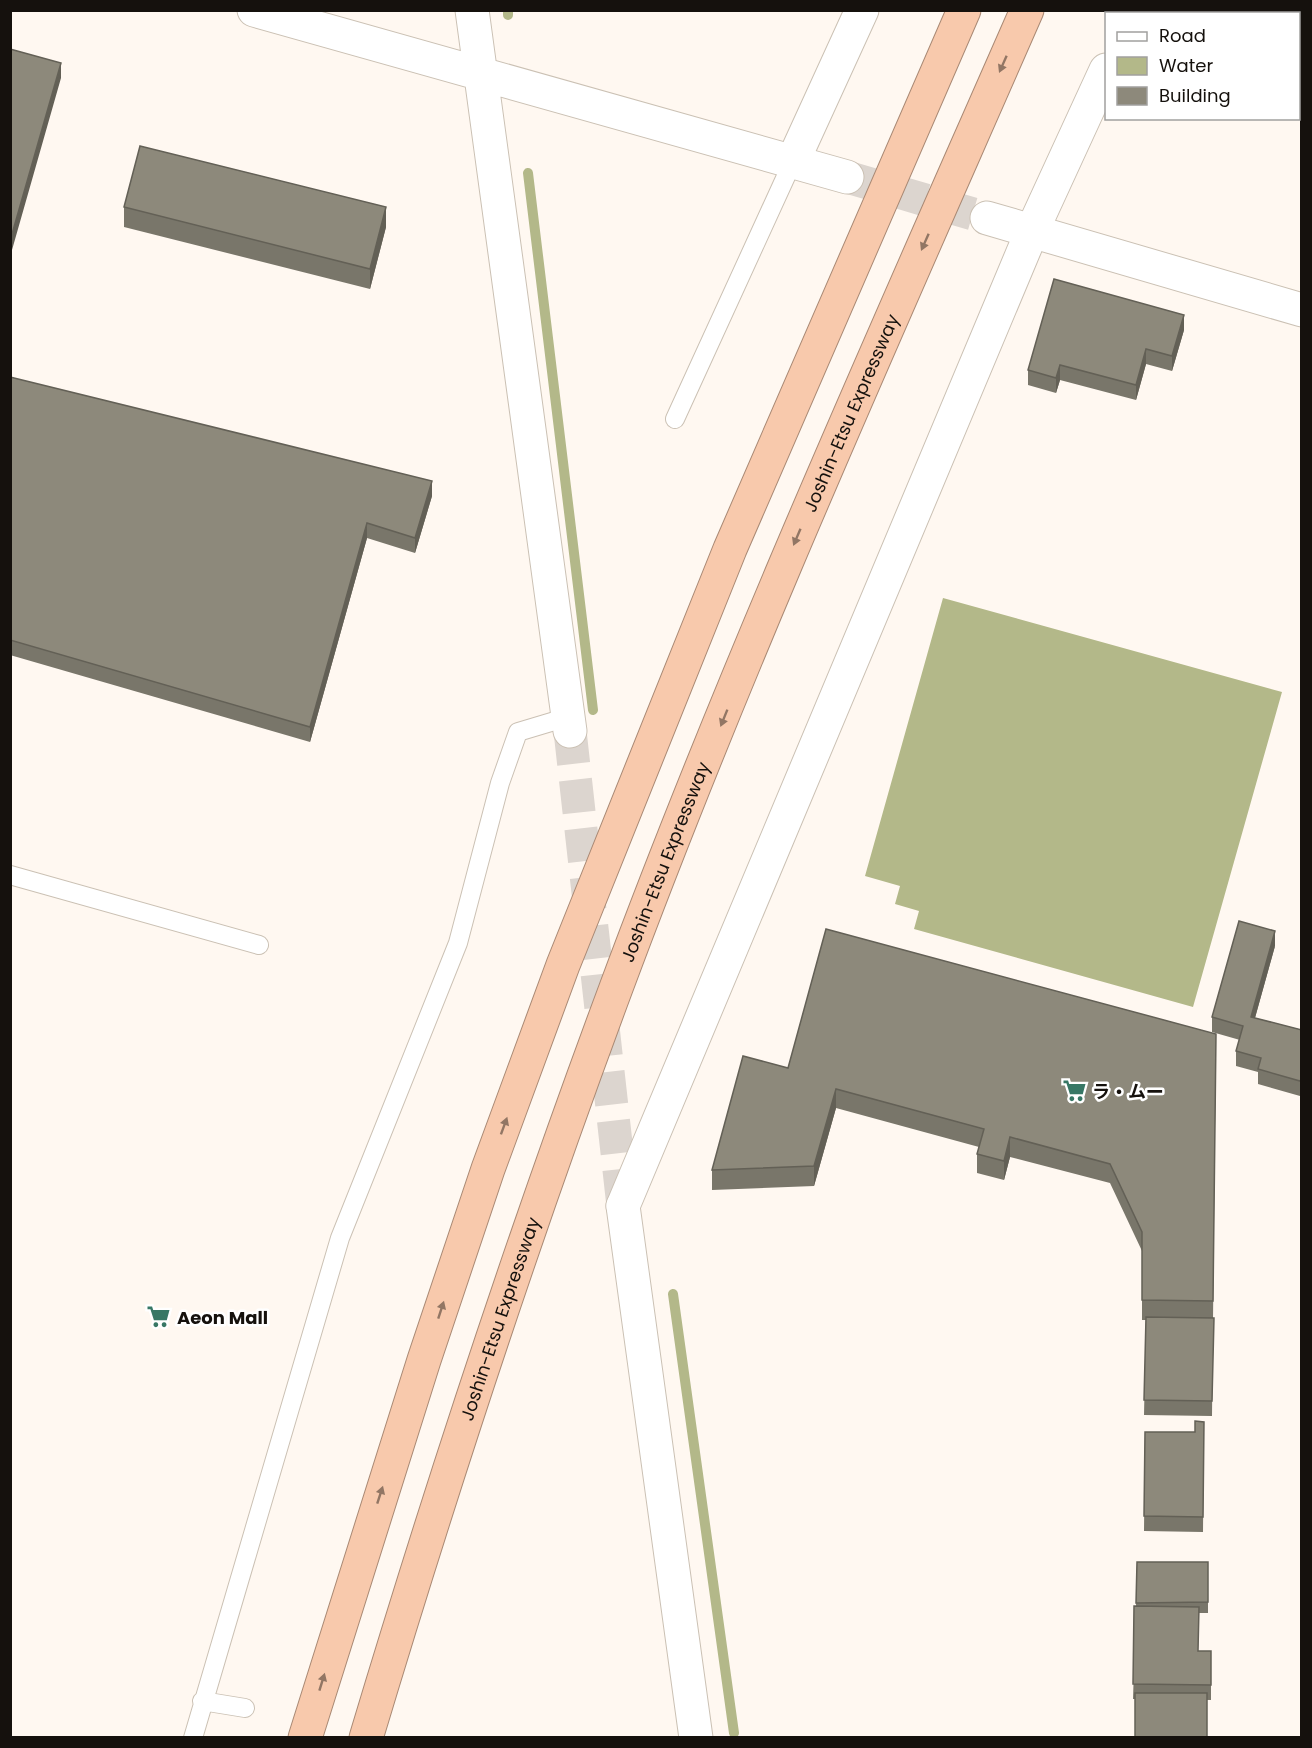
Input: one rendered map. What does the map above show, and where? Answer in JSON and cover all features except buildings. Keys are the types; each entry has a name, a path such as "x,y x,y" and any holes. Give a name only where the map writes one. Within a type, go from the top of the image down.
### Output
{"highway":[{"path":"305,1737 366,1539 466,1236 563,965 730,549 964,10"},
{"name":"Joshin-Etsu Expressway","path":"366,1737 483,1363 617,983 783,572 1027,10"}],"street":[{"path":"254,10 847,177"},
{"path":"472,10 569,724"},
{"path":"794,161 862,10"},
{"path":"696,1737 623,1206 1032,231 1105,74"},
{"path":"987,218 1302,310"}],"lane":[{"path":"675,420 794,161"},
{"path":"193,1737 340,1238 458,943 500,783 518,732 569,724"},
{"path":"10,875 259,945"},
{"path":"202,1701 245,1708"}],"water":[{"path":"943,598 1282,692 1193,1007 914,929 919,911 895,904 900,886 865,876"}],"waterway":[{"path":"508,10 508,15"},
{"path":"528,173 593,710"},
{"path":"673,1294 734,1733"}],"tunnel":[{"path":"847,177 987,218"},
{"path":"570,731 623,1206"}],"place":[{"name":"ラ・ムー","path":"1074,1091"},
{"name":"Aeon Mall","path":"159,1317"}]}
